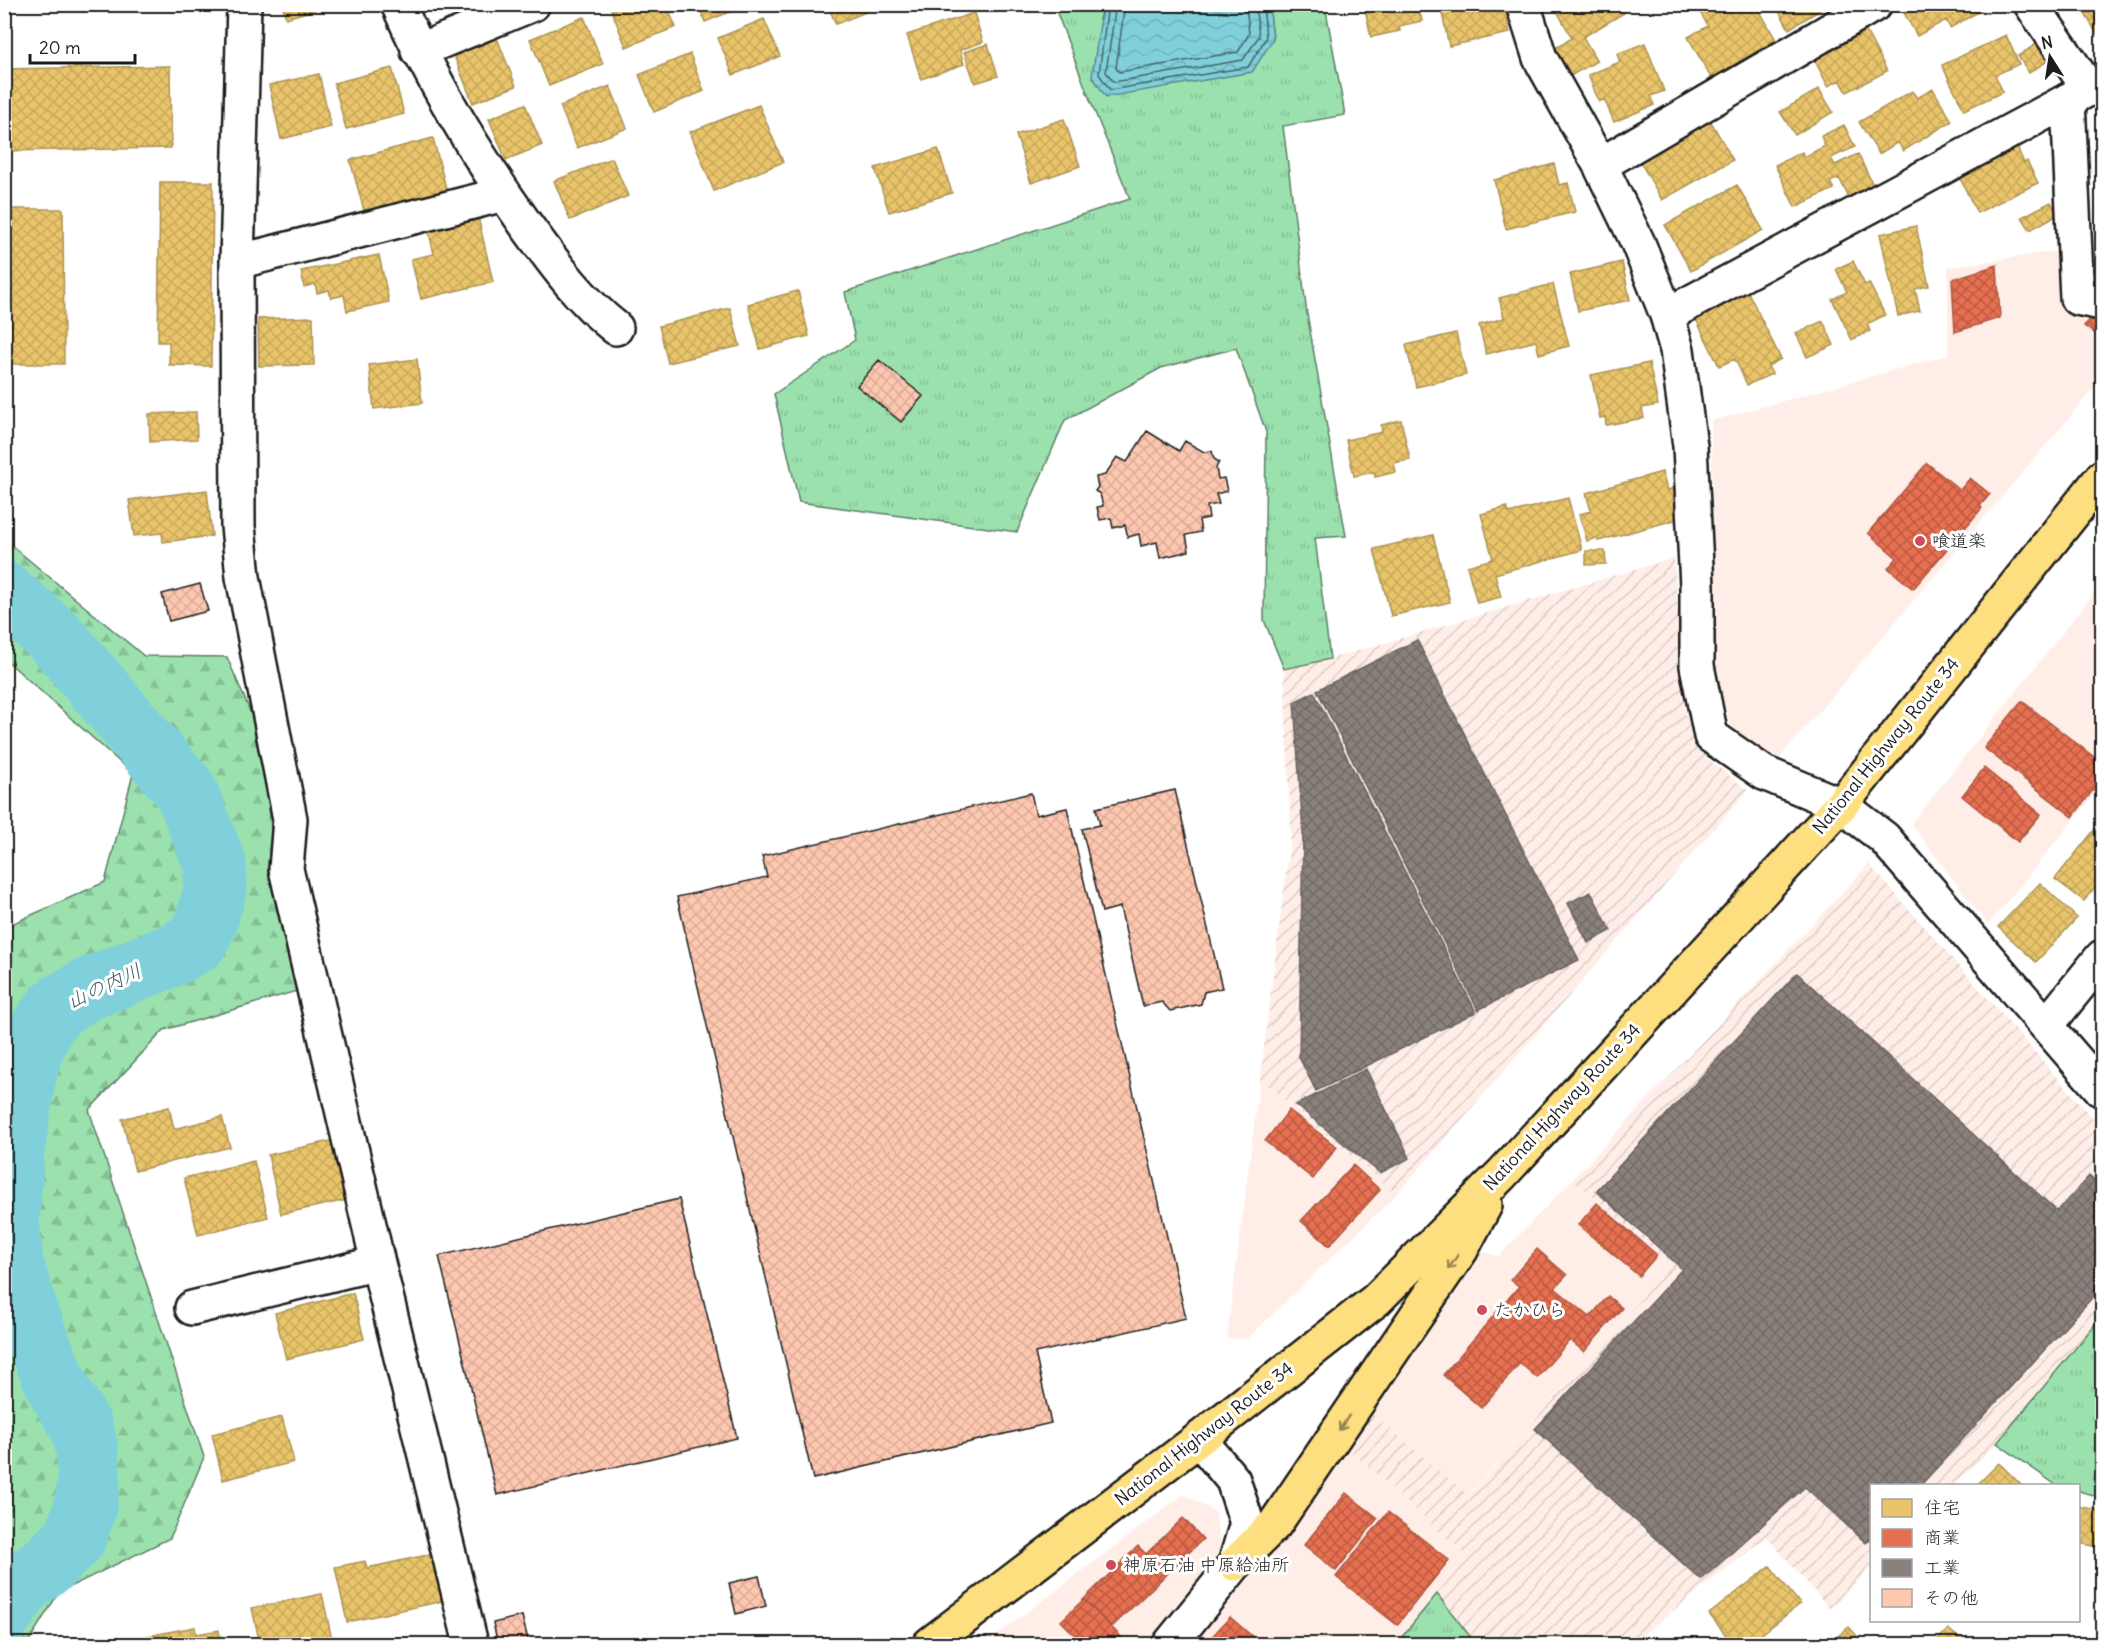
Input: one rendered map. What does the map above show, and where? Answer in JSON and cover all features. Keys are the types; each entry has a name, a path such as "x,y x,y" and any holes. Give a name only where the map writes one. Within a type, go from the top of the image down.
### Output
{"highway":[{"name":"National Highway Route 34","path":"930,1644 1199,1439 1376,1300 1502,1174 1841,805 2103,477"},
{"path":"1235,1564 1275,1524 1461,1250 1502,1174"}],"street":[{"path":"244,4 237,262 238,526 243,577 290,819 286,868 378,1263 471,1644"},
{"path":"398,4 418,51 504,194 549,257 595,312 616,328"},
{"path":"418,51 533,4"},
{"path":"1523,4 1540,58 1600,165 1638,243 1677,350 1690,446 1697,586 1697,666 1711,736 1764,773 1841,805 1884,838 2103,1090"},
{"path":"1600,165 1875,4"},
{"path":"1666,315 2089,89 2031,4"},
{"path":"2068,100 2077,298 2103,303"},
{"path":"237,262 504,194"},
{"path":"2047,1025 2103,957"},
{"path":"192,1308 378,1263"},
{"path":"1170,1644 1235,1564 1247,1523 1233,1479 1199,1439"}],"shaded area":[{"path":"2058,251 2102,279 2102,379 1777,761 1731,727 1715,669 1711,421 1948,355 1948,267"},
{"path":"1674,558 1685,714 1708,759 1748,790 1397,1194 1260,1079 1291,833 1284,669 1330,659"},
{"path":"2102,583 2102,785 1988,925 1911,824"},
{"path":"1869,864 2102,1128 2102,1316 1997,1443 1955,1484 1870,1484 1870,1568 1830,1609 1767,1537 1631,1644 1476,1644 1437,1594 1467,1556 1344,1445 1368,1410 1469,1496 1671,1264 1573,1179"},
{"path":"1260,1079 1397,1194 1247,1339 1227,1338"},
{"path":"1573,1179 1671,1264 1468,1496 1368,1410 1478,1251 1499,1256"},
{"path":"1344,1445 1468,1556 1396,1644 985,1644 1184,1494 1215,1512 1221,1547 1252,1574"}],"green space":[{"path":"1054,5 1103,5 1099,19 1273,39 1269,5 1325,5 1345,115 1283,126 1307,314 1346,536 1315,538 1330,659 1284,669 1264,620 1266,432 1236,348 1161,368 1065,420 1017,532 799,502 774,394 855,340 845,292 1130,199"},
{"path":"5,540 144,656 227,657 263,742 277,893 300,990 164,1030 89,1110 204,1457 170,1538 59,1592 27,1644 4,1644 5,927 105,882 133,774 5,659"},
{"path":"2102,1316 2102,1498 2080,1491 2080,1484 2055,1484 1997,1443"},
{"path":"1437,1594 1476,1644 1396,1644"}],"water":[{"path":"1103,5 1269,5 1273,39 1252,72 1106,97 1092,76"}],"building: 住宅":[{"path":"282,4 334,4 286,18"},
{"path":"447,4 477,4 450,14"},
{"path":"623,4 666,4 676,27 626,47 611,9"},
{"path":"698,4 747,4 747,5 705,22"},
{"path":"827,4 865,4 868,11 836,24"},
{"path":"1364,4 1418,4 1422,21 1399,26 1400,31 1371,37"},
{"path":"1440,4 1504,4 1510,33 1449,46"},
{"path":"1553,4 1619,4 1624,13 1583,37 1597,61 1570,76 1554,49 1572,38"},
{"path":"1756,4 1776,40 1711,78 1688,37 1708,26 1696,5"},
{"path":"1775,4 1830,4 1789,29"},
{"path":"1899,4 1992,4 1950,28 1946,20 1917,36"},
{"path":"2089,4 2102,4 2102,42 2082,9"},
{"path":"974,13 983,42 960,50 964,64 921,79 907,35"},
{"path":"584,17 603,64 549,86 530,39"},
{"path":"764,19 780,56 733,75 718,38"},
{"path":"1866,31 1887,71 1847,92 1840,80 1828,86 1814,59"},
{"path":"2006,35 2019,64 1995,75 2003,92 1964,110 1942,65"},
{"path":"497,38 516,86 473,103 454,56"},
{"path":"2041,41 2052,58 2029,73 2018,56"},
{"path":"1645,43 1664,91 1651,96 1654,105 1614,122 1604,99 1599,102 1588,75 1620,62 1617,54"},
{"path":"988,44 998,76 975,83 964,52"},
{"path":"690,54 704,91 654,112 639,75"},
{"path":"170,66 171,148 4,151 4,69"},
{"path":"392,68 404,114 346,129 334,83"},
{"path":"319,74 331,127 281,139 269,85"},
{"path":"610,86 627,128 577,148 560,106"},
{"path":"1819,89 1833,112 1795,135 1780,112"},
{"path":"1933,89 1952,121 1903,151 1898,142 1879,154 1859,122 1912,91 1917,98"},
{"path":"525,104 542,145 506,160 489,119"},
{"path":"759,105 783,162 714,191 690,132"},
{"path":"1709,118 1733,160 1662,200 1638,158"},
{"path":"1064,119 1080,166 1031,183 1016,135"},
{"path":"1844,125 1855,147 1831,158 1835,165 1858,154 1874,187 1849,198 1839,178 1830,182 1834,189 1795,207 1775,165 1802,152 1804,157 1825,146 1821,136"},
{"path":"433,138 447,192 365,214 350,160"},
{"path":"2017,147 2024,163 2027,161 2038,183 1977,213 1959,176"},
{"path":"938,149 952,193 889,212 875,168"},
{"path":"612,158 628,196 570,220 554,181"},
{"path":"1554,164 1559,185 1568,183 1575,212 1506,229 1494,180"},
{"path":"160,182 213,182 211,366 169,365 169,342 158,342"},
{"path":"1737,185 1763,230 1691,271 1665,225"},
{"path":"2051,202 2057,215 2030,230 2022,217"},
{"path":"4,209 63,209 64,364 4,364"},
{"path":"478,217 493,282 421,299 411,259 434,254 428,228"},
{"path":"1916,226 1929,286 1915,289 1920,311 1898,316 1880,234"},
{"path":"379,255 389,302 347,311 344,295 331,298 329,290 317,293 315,284 304,287 301,271"},
{"path":"1853,261 1865,285 1869,283 1885,315 1867,324 1870,331 1852,340 1832,299 1847,292 1836,269"},
{"path":"1622,262 1630,300 1578,311 1570,274"},
{"path":"1553,284 1569,346 1539,354 1536,341 1486,354 1479,325 1504,318 1499,298"},
{"path":"798,291 809,336 760,349 748,304"},
{"path":"1748,292 1781,359 1768,366 1772,374 1747,385 1735,359 1719,366 1695,317"},
{"path":"730,308 740,346 668,363 659,326"},
{"path":"313,317 314,365 259,366 258,319"},
{"path":"1823,321 1834,345 1807,357 1796,333"},
{"path":"1456,333 1466,375 1416,387 1406,345"},
{"path":"417,359 422,403 374,409 369,365"},
{"path":"1649,363 1658,405 1642,408 1644,418 1606,425 1605,417 1600,418 1591,375"},
{"path":"196,412 197,439 150,442 149,414"},
{"path":"1401,420 1410,460 1394,463 1396,472 1375,477 1374,472 1354,476 1346,440 1382,432 1381,425"},
{"path":"1662,472 1667,490 1674,488 1682,518 1598,541 1597,538 1587,541 1579,514 1591,511 1586,493"},
{"path":"207,490 212,536 163,542 162,533 134,536 129,500"},
{"path":"1568,498 1582,550 1495,574 1501,597 1477,603 1467,566 1493,559 1481,514 1507,507 1509,513"},
{"path":"1433,535 1450,602 1391,616 1374,549"},
{"path":"1586,551 1605,551 1606,564 1586,565"},
{"path":"2095,829 2102,835 2102,878 2084,901 2055,879"},
{"path":"2040,883 2077,918 2036,962 1998,927"},
{"path":"169,1107 174,1129 222,1117 230,1147 135,1171 122,1119"},
{"path":"335,1140 347,1200 281,1214 268,1155"},
{"path":"254,1161 268,1217 198,1235 184,1178"},
{"path":"353,1293 364,1339 286,1359 275,1313"},
{"path":"282,1417 294,1462 223,1480 212,1434"},
{"path":"1999,1463 2020,1484 1978,1484"},
{"path":"2080,1506 2102,1511 2102,1548 2080,1543"},
{"path":"432,1554 443,1601 347,1622 335,1567 365,1561 367,1568"},
{"path":"1770,1566 1800,1604 1749,1644 1733,1644 1709,1614"},
{"path":"322,1594 331,1635 284,1644 260,1644 252,1608"},
{"path":"195,1627 196,1634 219,1630 221,1644 144,1644 142,1637"},
{"path":"1849,1627 1864,1644 1828,1644"},
{"path":"1948,1629 1967,1644 1934,1644"}],"building: 商業":[{"path":"1997,265 2000,318 1955,332 1952,279"},
{"path":"2097,306 2102,309 2102,338 2084,326"},
{"path":"1927,463 1960,490 1970,478 1990,494 1980,506 1982,508 1913,589 1888,568 1897,558 1868,533"},
{"path":"2022,701 2102,763 2102,778 2073,817 1984,748"},
{"path":"1984,768 2041,814 2018,842 1962,796"},
{"path":"1289,1110 1337,1147 1313,1179 1265,1141"},
{"path":"1353,1165 1380,1190 1329,1246 1301,1221"},
{"path":"1597,1203 1657,1255 1639,1276 1578,1225"},
{"path":"1537,1249 1567,1275 1555,1288 1590,1317 1608,1296 1622,1308 1584,1352 1570,1340 1537,1378 1520,1363 1481,1408 1443,1375 1519,1286 1510,1280"},
{"path":"1346,1493 1378,1518 1336,1571 1304,1545"},
{"path":"1388,1512 1449,1560 1397,1625 1336,1577"},
{"path":"1183,1518 1203,1539 1112,1627 1084,1599 1138,1546 1146,1554"},
{"path":"1084,1599 1127,1643 1084,1644 1061,1621"},
{"path":"1230,1617 1261,1644 1205,1644"}],"building: 工業":[{"path":"1417,640 1579,960 1478,1010 1317,690"},
{"path":"1314,692 1476,1012 1316,1091 1299,1057 1303,832 1294,702"},
{"path":"1591,892 1611,931 1588,943 1568,903"},
{"path":"1797,973 2057,1211 2089,1176 2102,1188 2102,1287 1922,1484 1870,1484 1870,1540 1866,1543 1805,1487 1701,1580 1535,1429 1682,1269 1596,1191"},
{"path":"1366,1069 1410,1158 1380,1173 1296,1105"}],"building: その他":[{"path":"879,360 923,396 901,422 857,386"},
{"path":"1147,431 1179,451 1185,441 1204,452 1212,451 1214,459 1219,462 1216,468 1218,479 1224,478 1227,491 1216,494 1219,504 1207,506 1209,518 1199,520 1201,532 1186,535 1189,551 1160,558 1157,542 1141,546 1139,534 1128,537 1125,525 1113,528 1111,518 1100,520 1097,507 1103,506 1100,494 1095,491 1098,487 1096,477 1105,475 1117,457 1127,462"},
{"path":"200,584 208,611 169,621 162,594"},
{"path":"1175,790 1222,988 1204,992 1201,1004 1170,1011 1162,1002 1143,1006 1120,907 1102,912 1082,829 1100,825 1096,808"},
{"path":"1031,793 1036,815 1067,808 1186,1318 1035,1353 1051,1423 813,1479 677,897 767,877 762,856"},
{"path":"679,1199 737,1438 497,1495 439,1256"},
{"path":"759,1576 766,1606 736,1614 729,1583"},
{"path":"522,1616 529,1644 498,1644 493,1623"}],"waterway":[{"name":"山の内川","path":"4,593 56,638 186,791 215,864 215,890 206,922 196,942 175,954 86,990 57,1007 42,1027 30,1055 13,1151 8,1221 12,1263 29,1319 58,1388 81,1426 87,1448 89,1480 85,1508 75,1538 50,1563 22,1584 4,1611"}],"place":[{"name":"喰道楽","path":"1920,541"},
{"name":"たかひら","path":"1482,1310"},
{"name":"神原石油 中原給油所","path":"1111,1565"}]}
